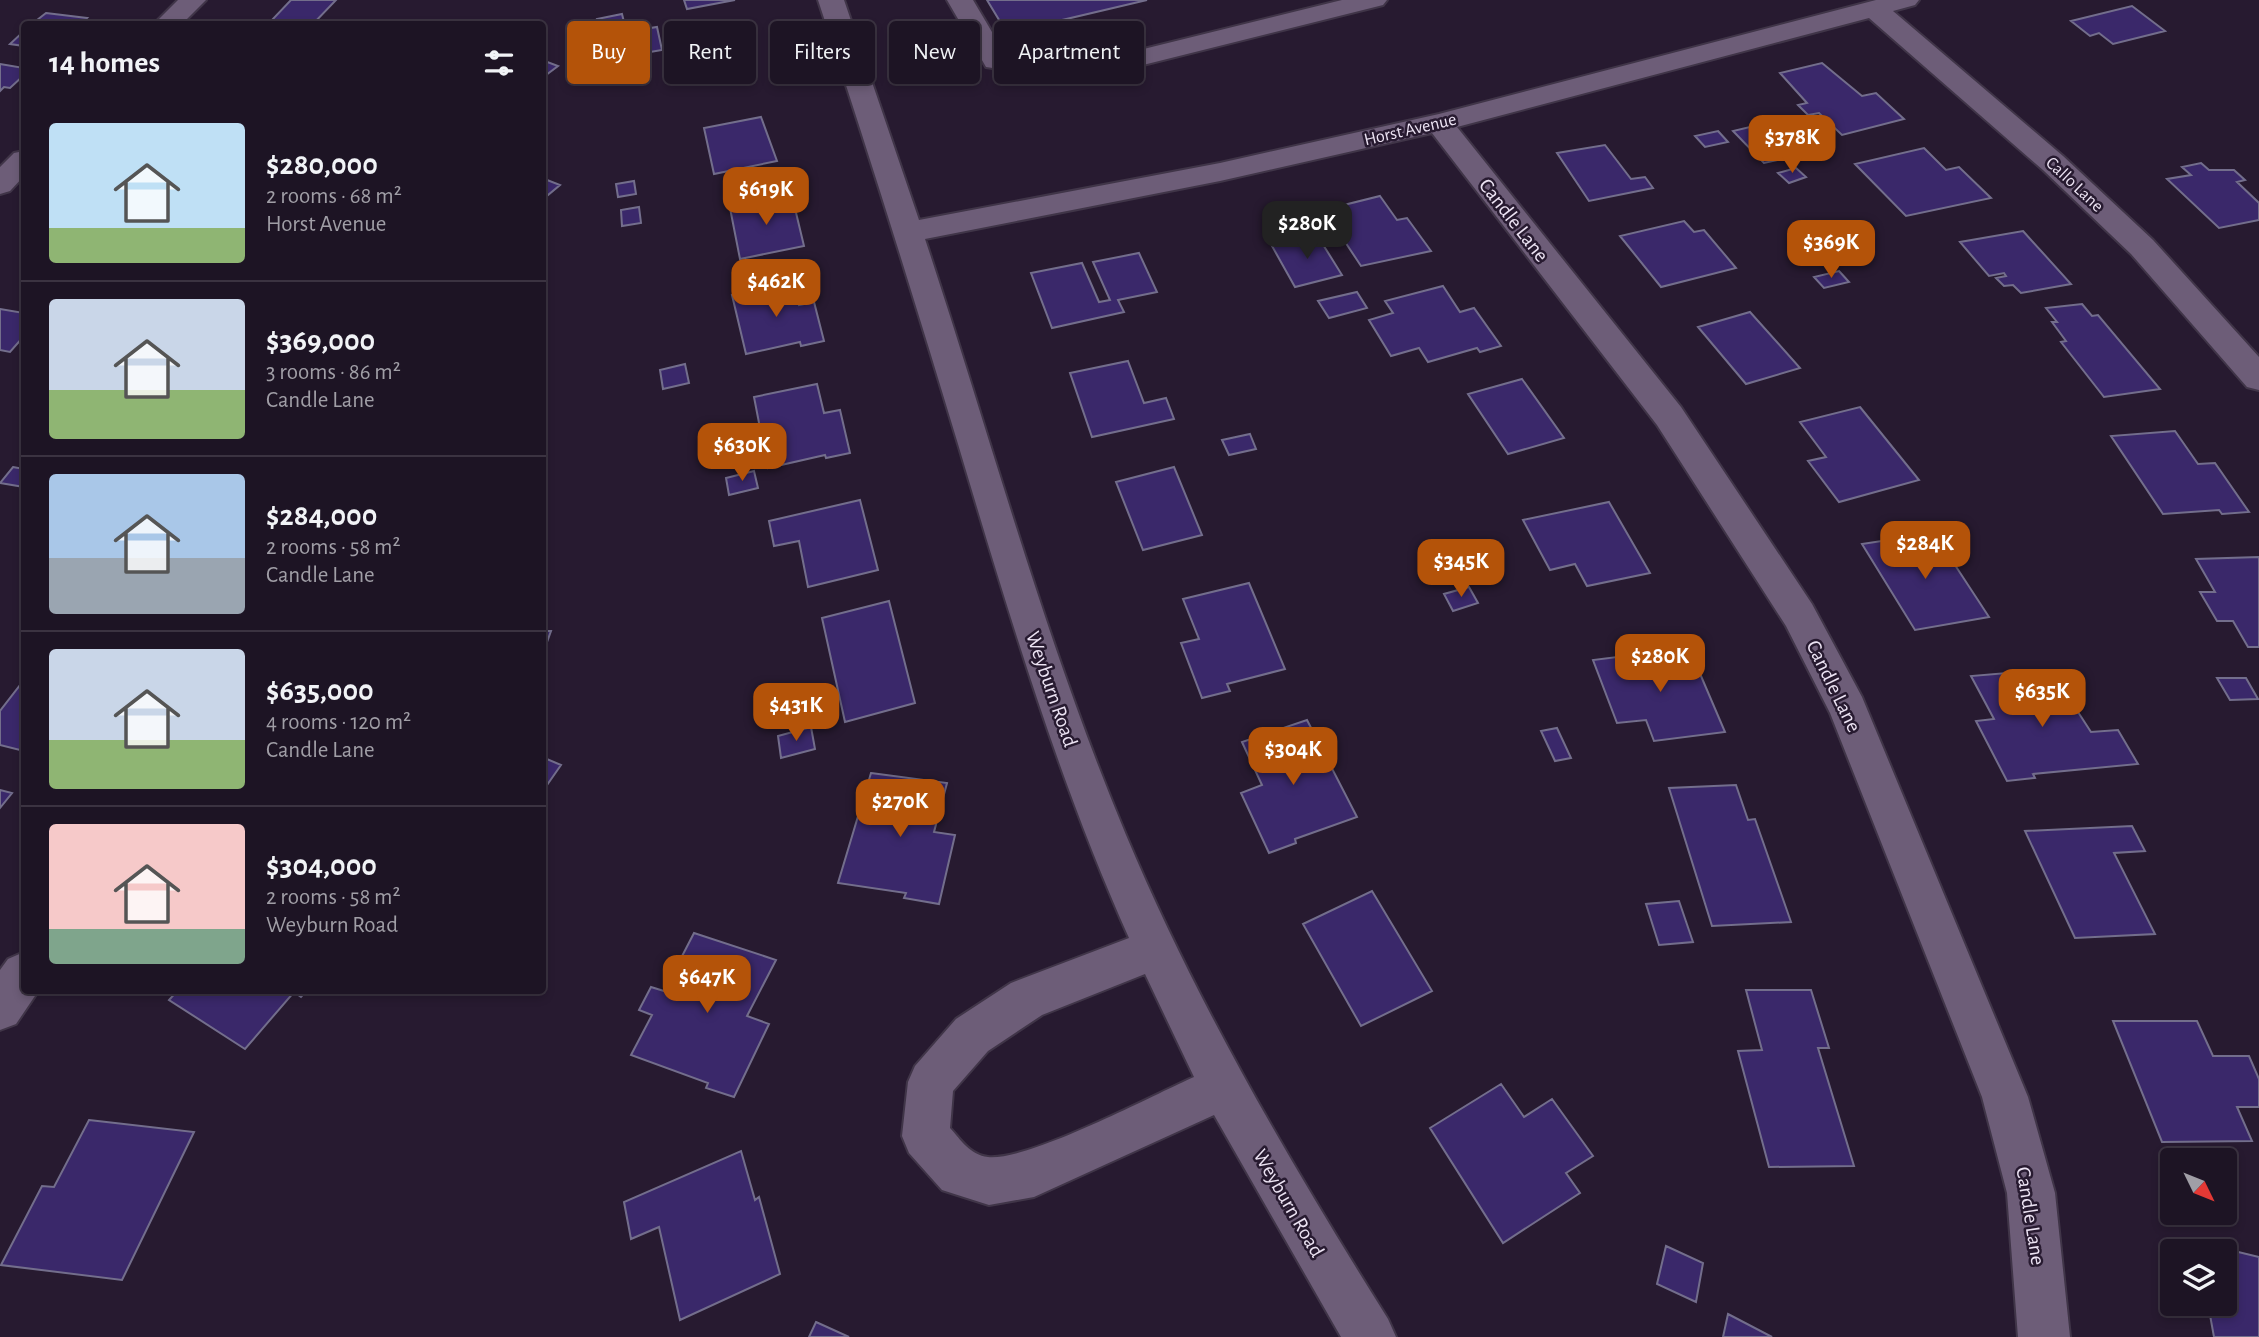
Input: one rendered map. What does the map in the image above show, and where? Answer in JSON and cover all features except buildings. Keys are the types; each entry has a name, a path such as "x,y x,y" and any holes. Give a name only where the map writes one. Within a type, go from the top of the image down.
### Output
{"street":[{"path":"170,21 193,0"},
{"name":"Weyburn Road","path":"831,0 909,232 1064,726 1107,837 1224,1087 1303,1230 1370,1337"},
{"path":"960,0 996,61 1079,74 1374,0"},
{"name":"Horst Avenue","path":"909,232 1220,172 1439,123 1906,0"},
{"name":"Callo Lane","path":"1874,9 2053,163 2132,238 2259,378"},
{"name":"Candle Lane","path":"1439,123 1669,416 1799,615 1847,709 2005,1097 2031,1193 2044,1337"},
{"path":"0,184 21,163"},
{"path":"1157,948 1027,999 972,1035 932,1082 926,1136 959,1173 989,1181 1034,1173 1224,1087"},
{"path":"0,1008 21,978"}]}
